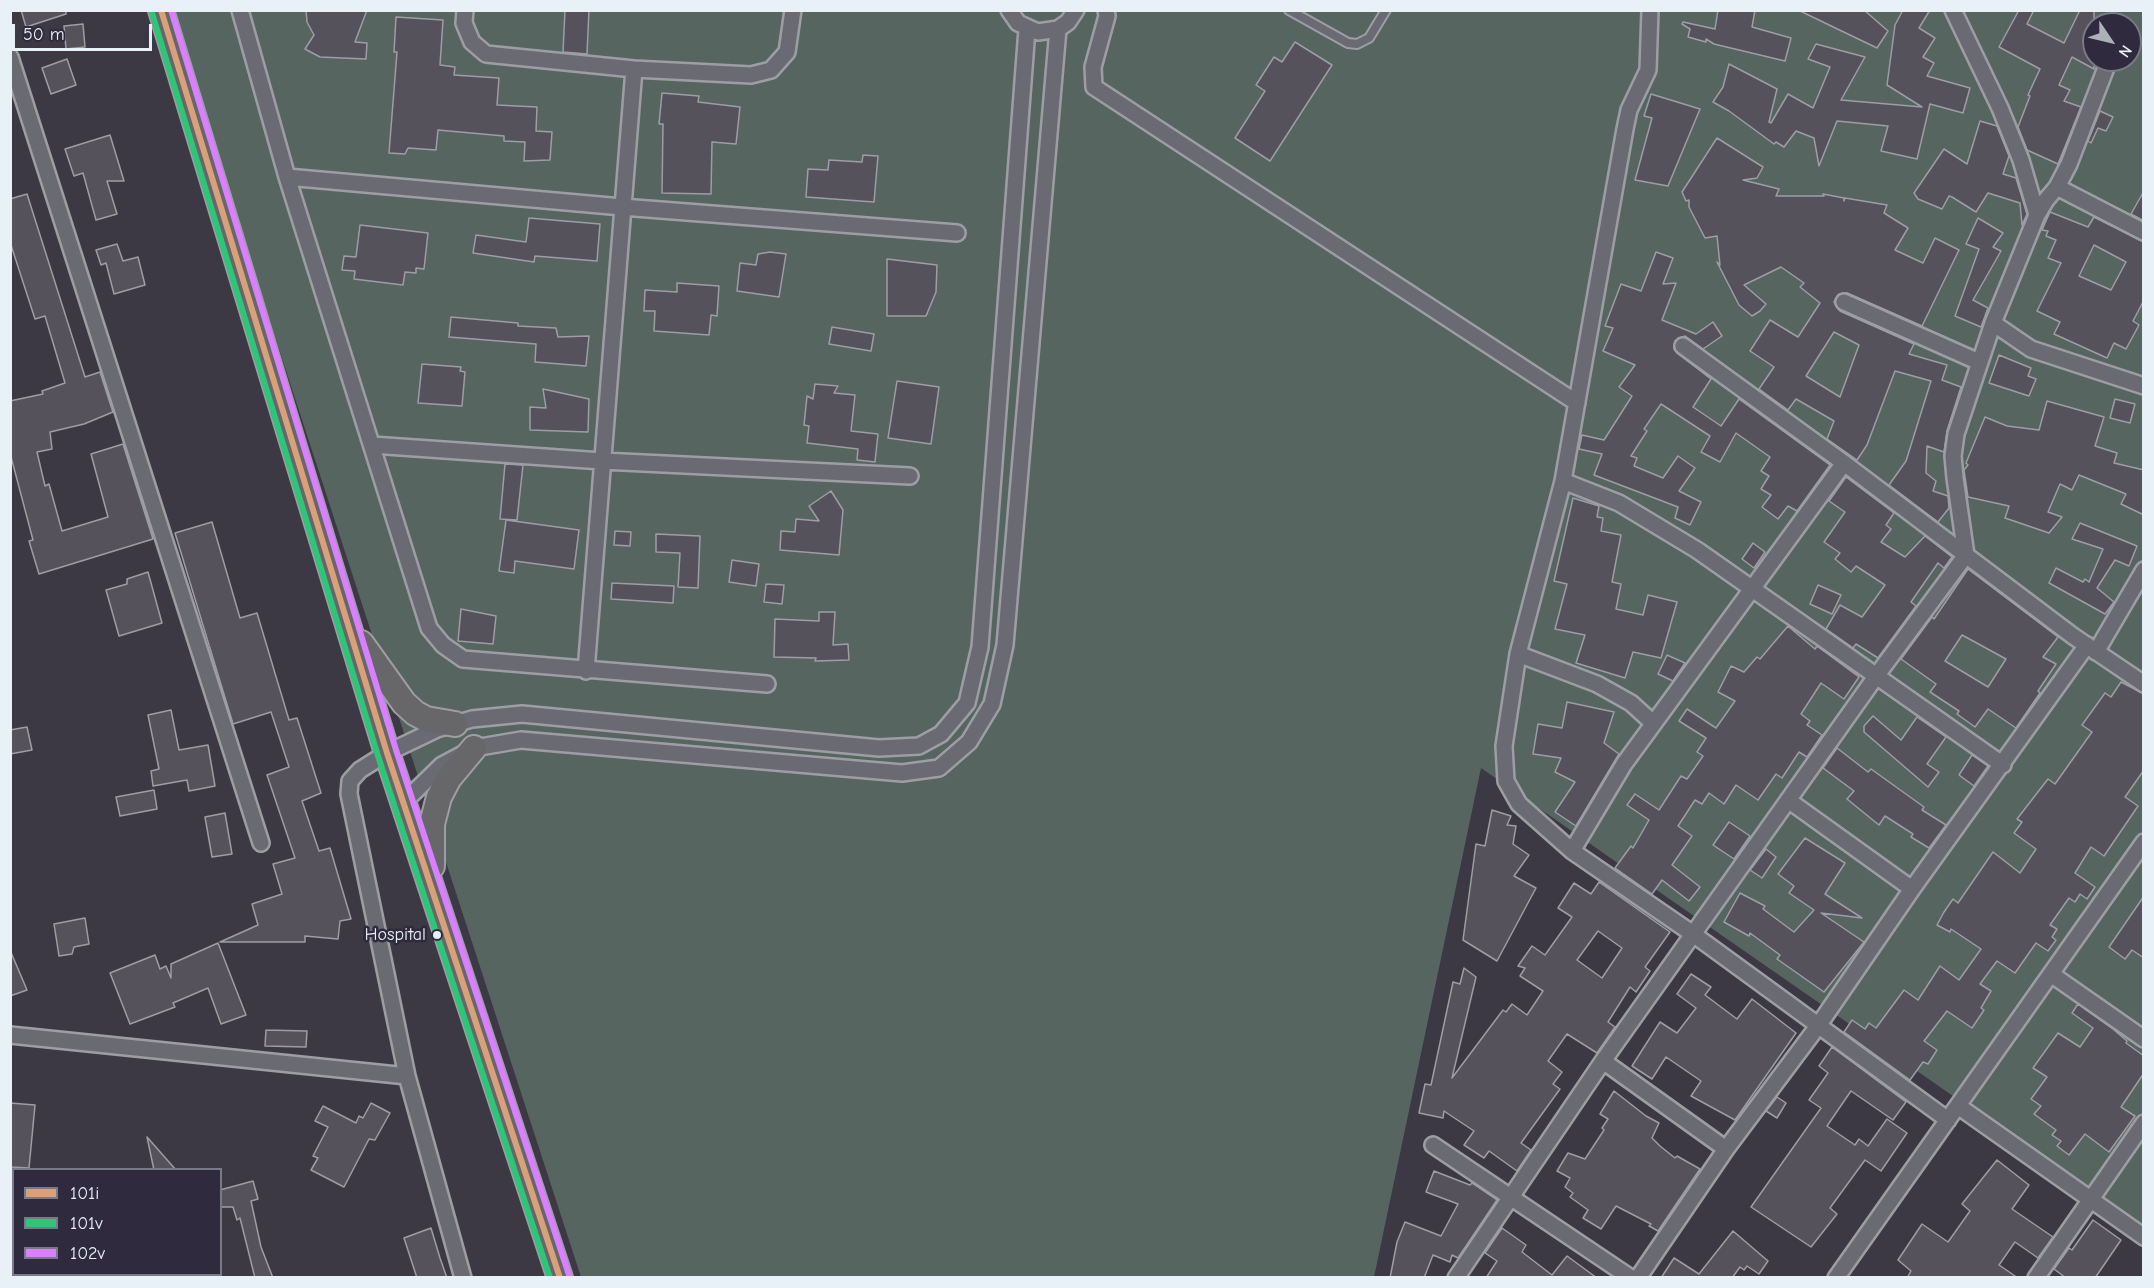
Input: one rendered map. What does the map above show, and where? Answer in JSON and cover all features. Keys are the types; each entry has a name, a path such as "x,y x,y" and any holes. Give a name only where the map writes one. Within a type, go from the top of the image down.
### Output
{"main road":[{"path":"161,10 387,753 560,1278"},
{"path":"348,624 404,703 426,719 455,724"},
{"path":"432,886 432,824 439,797 449,778 474,748"}],"street":[{"path":"240,10 287,177 429,628 443,645 463,659 586,671 767,684"},
{"path":"465,10 465,23 472,42 486,54 634,69 751,75 771,70 787,52 793,10"},
{"path":"1009,10 1018,23 1038,32 1058,29 1068,22 1076,10"},
{"path":"1106,10 1107,16 1093,67 1094,87 1577,403"},
{"path":"1650,10 1647,70 1629,110 1625,129 1563,481 1518,654 1504,746 1506,782 1519,804 1572,851 1693,934 1948,1120"},
{"path":"1953,10 2000,108 2021,160 2037,215"},
{"path":"463,1278 407,1076 349,794 350,781 360,771 387,753 436,729 472,719 522,714 879,748 919,746 941,734 967,703 980,647 1027,29"},
{"path":"404,802 442,765 474,748 520,740 902,773 939,768 969,742 992,704 1005,645 1058,29"},
{"path":"10,57 261,843"},
{"path":"586,671 621,207 634,69"},
{"path":"1456,1278 1603,1061 1877,675 1966,555 1953,456 1956,434 1993,323 2037,215 2057,187 2081,135 2105,72"},
{"path":"287,177 621,207 957,233"},
{"path":"2057,187 2144,232"},
{"path":"1844,302 1979,362"},
{"path":"1993,323 2031,349 2144,386"},
{"path":"1683,346 2091,648 2144,684"},
{"path":"372,445 602,461 910,476"},
{"path":"1572,851 1624,764 1844,463"},
{"path":"1563,481 1619,503 1697,550 2003,765"},
{"path":"1638,1278 1726,1149 1818,1026 1912,889 2091,648 2144,570"},
{"path":"1518,654 1597,684 1631,703 1653,723"},
{"path":"1788,800 1912,889"},
{"path":"1836,1278 2144,842"},
{"path":"2051,975 2144,1039"},
{"path":"10,1035 407,1076"},
{"path":"1603,1061 1726,1149"},
{"path":"1958,1106 2144,1238"},
{"path":"2036,1278 2144,1124"},
{"path":"1433,1144 1631,1278"}],"lane":[{"path":"1288,10 1348,43 1357,44 1369,38 1386,10"}],"shaded area":[{"path":"169,11 2143,11 2143,1228 1481,768 1374,1277 581,1277"}],"building":[{"path":"21,10 66,10 66,14 26,27"},
{"path":"306,10 367,10 355,42 367,43 366,59 320,57 305,49 314,35 307,22"},
{"path":"565,10 589,10 587,54 563,52"},
{"path":"1718,10 1755,10 1752,27 1791,38 1785,61 1714,44 1706,39 1706,42 1688,37 1690,29 1682,24 1683,22 1715,29"},
{"path":"1798,10 1864,10 1888,31 1877,48"},
{"path":"1903,10 1930,10 1919,28 1935,38 1923,57 1934,63 1927,76 1970,88 1963,113 1930,104 1917,159 1881,151 1888,126 1837,121 1819,166 1814,138 1796,131 1784,147 1776,142 1774,144 1713,102 1723,87 1729,64 1777,89 1769,122 1771,123 1788,94 1813,108 1830,67 1808,59 1816,44 1865,57 1841,100 1922,107 1887,85 1895,25"},
{"path":"2019,10 2034,10 2027,24 2064,43 2080,10 2094,10 2094,12 2082,12 2082,62 2072,57 2059,85 2070,90 2064,101 2081,107 2058,164 2027,150 2018,127 2030,96 2028,95 2040,69 1999,47"},
{"path":"396,17 443,20 440,65 455,67 454,75 499,78 497,105 537,107 536,131 552,132 550,160 524,161 525,142 504,141 504,136 438,130 436,150 408,148 405,154 389,153 397,52 394,52"},
{"path":"83,24 85,47 66,49 64,26"},
{"path":"1295,42 1332,65 1270,161 1235,138 1265,91 1256,85 1274,57 1282,62"},
{"path":"67,59 76,85 51,94 42,68"},
{"path":"662,93 699,96 698,102 740,107 736,144 712,142 711,194 662,193 663,124 659,124"},
{"path":"1651,94 1700,109 1668,186 1635,180 1652,118 1644,116"},
{"path":"2100,111 2113,117 2106,131 2098,128 2091,143 2088,141"},
{"path":"1980,121 1997,126 2009,156 2003,174 2016,178 2027,214 2022,225 2020,203 1988,193 1976,212 1949,196 1942,209 1918,199 1914,193 1944,149 1967,164"},
{"path":"110,135 124,181 107,181 117,214 96,220 83,173 74,176 65,149"},
{"path":"1717,138 1763,167 1757,178 1743,180 1779,189 1776,196 1824,196 1823,194 1844,198 1844,201 1845,198 1887,205 1884,213 1908,228 1895,250 1923,263 1935,238 1959,250 1922,326 1847,293 1839,294 1834,302 1840,311 1914,344 1909,354 1947,365 1942,380 1961,387 1947,431 1944,452 1927,446 1926,473 1936,481 1933,491 1948,496 1949,508 1938,522 1889,485 1906,461 1931,381 1895,371 1867,445 1857,460 1827,439 1834,421 1796,399 1788,410 1759,389 1774,367 1750,351 1770,320 1798,337 1820,303 1800,287 1804,283 1781,267 1744,285 1766,304 1752,316 1739,305 1717,262 1720,265 1717,236 1705,238 1689,207 1689,200 1686,201 1682,192","holes":["1834,332 1859,345 1840,397 1806,376"]},
{"path":"863,155 878,156 874,202 806,197 808,169 828,170 829,160 862,162"},
{"path":"2144,191 2144,221 2131,214"},
{"path":"27,194 85,377 100,372 113,412 84,424 50,432 52,449 37,452 45,486 49,484 62,531 108,517 91,454 123,444 153,539 39,574 29,541 33,540 10,453 10,401 43,394 42,391 65,383 45,316 35,319 10,242 10,199"},
{"path":"2050,212 2088,227 2094,217 2144,242 2144,300 2133,321 2139,325 2126,349 2114,343 2107,358 2054,334 2060,322 2037,311 2061,263 2048,258 2056,240 2046,236 2048,231 2042,230","holes":["2094,245 2126,262 2111,290 2079,276"]},
{"path":"529,218 600,224 597,261 535,256 534,262 473,253 476,235 526,242"},
{"path":"1978,218 2003,233 1993,247 2001,251 1973,300 1988,308 1981,327 1955,316 1979,249 1966,244"},
{"path":"360,225 428,233 424,269 416,268 416,273 405,272 403,285 354,279 355,271 342,270 344,256 356,257"},
{"path":"117,244 123,261 138,257 145,285 114,294 106,263 101,265 96,250"},
{"path":"770,252 786,254 779,297 737,291 740,263 756,265 758,254"},
{"path":"1656,252 1673,258 1663,284 1676,283 1662,320 1696,334 1713,322 1722,336 1703,349 1685,336 1675,341 1674,349 1677,353 1711,379 1693,407 1721,426 1739,399 1830,465 1797,511 1788,506 1778,519 1762,507 1771,495 1761,489 1769,476 1761,471 1770,457 1736,433 1720,462 1701,452 1710,436 1661,404 1644,429 1647,431 1631,456 1637,458 1634,466 1663,478 1678,456 1695,468 1679,491 1701,502 1690,525 1675,518 1678,507 1594,475 1602,454 1579,449 1582,435 1604,440 1632,396 1619,387 1635,365 1603,351 1613,328 1605,326 1621,284 1641,291"},
{"path":"887,259 937,265 936,292 926,316 887,316"},
{"path":"677,283 719,286 717,316 711,315 709,335 654,331 655,311 644,311 645,290 677,292"},
{"path":"451,317 518,323 518,326 556,328 558,337 589,336 586,366 535,362 536,344 449,337"},
{"path":"832,327 874,334 871,351 829,344"},
{"path":"1999,355 2031,368 2028,376 2036,379 2029,396 1989,383"},
{"path":"422,364 461,367 460,371 465,372 462,406 418,403"},
{"path":"897,381 939,387 931,444 888,438"},
{"path":"815,384 838,386 834,393 855,395 851,431 878,434 875,462 857,460 858,449 807,443 809,426 804,425 807,396 813,399"},
{"path":"543,389 589,399 588,432 530,430 530,407 546,408"},
{"path":"2115,399 2135,404 2130,423 2110,418"},
{"path":"2047,401 2104,417 2095,446 2117,453 2114,463 2144,470 2144,515 2121,504 2126,494 2079,475 2072,490 2060,484 2048,512 2062,517 2049,533 2005,518 2009,506 1968,497 1964,470 1968,465 1966,463 1985,417 2007,426 2039,430"},
{"path":"505,464 523,465 517,520 500,519"},
{"path":"1846,477 1894,513 1886,525 1891,529 1881,542 1905,557 1925,536 1952,557 1944,568 1938,563 1911,602 1916,606 1878,658 1856,644 1853,648 1826,629 1840,605 1862,617 1885,585 1856,566 1851,572 1835,559 1840,553 1824,542 1845,512 1829,501"},
{"path":"831,491 843,510 839,555 780,550 781,531 795,532 796,519 819,521 809,506"},
{"path":"1573,498 1599,506 1597,517 1603,518 1601,531 1621,535 1612,582 1621,584 1616,609 1643,615 1648,595 1677,602 1661,658 1633,652 1625,678 1576,663 1585,635 1555,629 1567,584 1554,581"},
{"path":"506,520 579,530 574,569 515,561 514,573 499,571"},
{"path":"212,522 240,618 257,613 289,720 297,718 321,793 302,801 319,851 330,848 351,919 340,921 338,939 305,936 305,942 220,942 258,925 252,904 282,894 273,864 295,858 267,775 289,767 271,712 233,724 175,533"},
{"path":"2080,523 2137,546 2129,566 2115,560 2097,588 2114,602 2105,614 2049,583 2056,568 2083,582 2085,579 2089,582 2103,549 2072,539"},
{"path":"615,531 631,532 630,546 614,545"},
{"path":"656,534 700,536 698,588 678,587 680,553 656,552"},
{"path":"1753,543 1765,552 1754,568 1742,559"},
{"path":"732,560 759,564 756,586 729,582"},
{"path":"1968,569 2058,637 2043,657 2056,664 2038,691 2040,693 2016,728 1988,709 1975,727 1957,714 1959,711 1930,692 1936,684 1901,659 1932,617 1934,619","holes":["1962,635 2006,659 1988,687 1945,661"]},
{"path":"148,572 162,623 119,636 106,590 127,584 127,579"},
{"path":"612,583 674,586 673,603 611,599"},
{"path":"766,584 784,585 782,604 764,602"},
{"path":"1818,585 1841,595 1832,614 1810,604"},
{"path":"461,609 496,616 493,644 458,641"},
{"path":"819,612 835,612 833,645 848,644 849,660 815,661 816,658 774,657 775,619 819,621"},
{"path":"1788,626 1815,649 1817,646 1859,677 1844,699 1821,683 1801,714 1810,721 1807,725 1822,735 1807,757 1799,752 1782,778 1776,774 1758,800 1736,785 1724,804 1709,793 1702,804 1695,800 1678,826 1692,836 1672,865 1700,887 1689,901 1662,880 1652,894 1615,868 1631,846 1633,848 1649,820 1627,805 1635,794 1659,810 1681,776 1687,779 1703,756 1697,752 1706,738 1679,721 1687,709 1716,728 1735,701 1718,692 1731,666 1744,672 1757,657 1760,659"},
{"path":"1667,655 1685,663 1673,681 1658,674"},
{"path":"2121,682 2144,694 2144,770 2125,797 2138,806 2104,856 2091,847 2075,873 2095,887 2087,899 2080,894 2075,902 2069,898 2050,925 2057,929 2052,937 2056,940 2048,951 2036,943 2015,973 1997,961 1980,984 1991,991 1981,1008 1984,1010 1972,1028 1947,1011 1924,1041 1937,1050 1928,1064 1923,1062 1910,1080 1844,1032 1852,1020 1865,1029 1869,1023 1876,1028 1904,990 1918,1000 1940,966 1959,980 1981,949 1951,929 1950,932 1937,925 1944,912 1953,899 1958,903 1993,852 2020,873 2036,849 2014,833 2022,822 2017,819 2048,779 2055,784 2092,732 2082,725 2105,693 2111,697"},
{"path":"1567,702 1614,712 1604,743 1619,754 1576,826 1555,812 1575,782 1555,772 1561,758 1533,754 1538,724 1562,728"},
{"path":"171,710 179,750 208,745 215,786 189,791 187,780 153,786 151,771 159,769 148,715"},
{"path":"1873,716 1901,740 1917,717 1946,737 1927,764 1939,772 1928,787 1864,732 1864,726"},
{"path":"27,727 32,750 10,754 10,730"},
{"path":"1837,748 1868,772 1871,769 1924,807 1922,810 1946,825 1929,848 1911,837 1913,834 1885,816 1879,825 1847,799 1854,791 1823,768"},
{"path":"1972,755 1988,766 1974,786 1959,775"},
{"path":"154,790 157,809 120,816 116,797"},
{"path":"1492,810 1511,816 1507,825 1516,826 1513,844 1529,855 1514,876 1536,888 1497,961 1463,940 1476,844 1485,846"},
{"path":"225,813 232,854 212,857 205,817"},
{"path":"1729,822 1750,836 1734,859 1713,845"},
{"path":"1805,838 1845,863 1825,894 1862,918 1821,913 1864,942 1824,992 1777,959 1780,955 1750,933 1749,936 1724,922 1740,893 1765,906 1763,909 1794,932 1814,910 1789,893 1794,886 1778,874"},
{"path":"1766,849 1776,857 1762,878 1750,870"},
{"path":"1599,882 1670,932 1645,967 1650,971 1636,992 1630,987 1608,1022 1615,1027 1597,1053 1567,1034 1548,1061 1562,1072 1553,1084 1560,1089 1521,1143 1531,1150 1517,1171 1489,1151 1484,1158 1464,1145 1474,1131 1444,1111 1443,1118 1419,1113 1425,1084 1431,1085 1453,982 1460,984 1464,968 1476,977 1452,1078 1503,1010 1506,1012 1512,1004 1527,1015 1543,991 1520,976 1525,968 1518,966 1532,946 1545,955 1572,917 1558,908 1574,883 1591,894","holes":["1598,931 1622,948 1602,978 1577,960"]},
{"path":"2144,896 2144,958 2132,950 2125,959 2109,947"},
{"path":"85,918 89,944 74,947 72,954 59,956 54,924"},
{"path":"218,943 246,1015 221,1024 208,988 173,1003 175,1007 130,1024 110,973 155,955 160,969 166,966 171,978 171,964"},
{"path":"10,950 27,990 10,996"},
{"path":"1691,974 1711,987 1705,995 1737,1019 1752,999 1796,1033 1735,1120 1691,1096 1701,1081 1666,1057 1652,1079 1632,1066 1660,1022 1677,1033 1696,1008 1677,994"},
{"path":"2078,1004 2113,1029 2127,1041 2126,1043 2144,1056 2144,1073 2121,1107 2135,1116 2109,1152 2085,1134 2069,1155 2057,1146 2061,1141 2052,1135 2056,1130 2034,1114 2041,1106 2031,1099 2047,1077 2033,1068 2058,1033 2080,1047 2093,1028 2072,1013"},
{"path":"266,1030 307,1031 306,1047 265,1046"},
{"path":"1832,1047 1906,1102 1893,1120 1851,1091 1827,1126 1855,1145 1859,1139 1868,1146 1887,1119 1907,1133 1881,1171 1865,1160 1830,1208 1837,1214 1811,1247 1751,1207 1821,1108 1809,1100 1828,1073 1819,1066"},
{"path":"1614,1091 1646,1116 1659,1123 1652,1138 1660,1146 1675,1158 1677,1156 1700,1169 1658,1231 1649,1226 1651,1224 1616,1206 1601,1229 1583,1218 1588,1210 1570,1197 1573,1193 1565,1187 1570,1178 1557,1171 1568,1153 1585,1159 1604,1130 1602,1128 1608,1119 1600,1114"},
{"path":"1777,1097 1786,1103 1777,1118 1766,1111"},
{"path":"10,1103 35,1105 29,1168 10,1167"},
{"path":"371,1103 390,1113 375,1140 369,1139 344,1187 311,1170 318,1158 313,1156 328,1127 315,1121 323,1106 356,1123 359,1116 363,1118"},
{"path":"147,1137 174,1168 154,1168"},
{"path":"1997,1160 2029,1185 2012,1209 2053,1237 2038,1258 2015,1242 1999,1265 2018,1278 1907,1278 1911,1271 1898,1260 1922,1224 1948,1242 1970,1211 1962,1204"},
{"path":"1434,1171 1470,1185 1472,1183 1497,1200 1458,1258 1452,1255 1450,1262 1433,1255 1424,1278 1390,1278 1397,1242 1405,1222 1441,1236 1458,1204 1426,1192"},
{"path":"253,1181 258,1199 251,1201 261,1247 273,1278 255,1278 240,1218 237,1220 233,1207 222,1207 222,1189"},
{"path":"2093,1220 2121,1240 2095,1278 2066,1278 2054,1269 2069,1248 2072,1250"},
{"path":"431,1228 447,1278 417,1278 404,1238"},
{"path":"1502,1228 1526,1245 1522,1252 1552,1275 1567,1256 1597,1278 1486,1278 1497,1261 1485,1253"},
{"path":"1733,1231 1768,1261 1759,1274 1747,1266 1744,1270 1740,1267 1732,1278 1661,1278 1674,1258 1699,1274"}],"transit line":[{"name":"101i","path":"161,10 387,753 560,1278"},
{"name":"102v","path":"171,10 396,750 569,1275"},
{"name":"101v","path":"152,13 378,756 550,1278"}],"place":[{"name":"Hospital","path":"437,935"}]}
